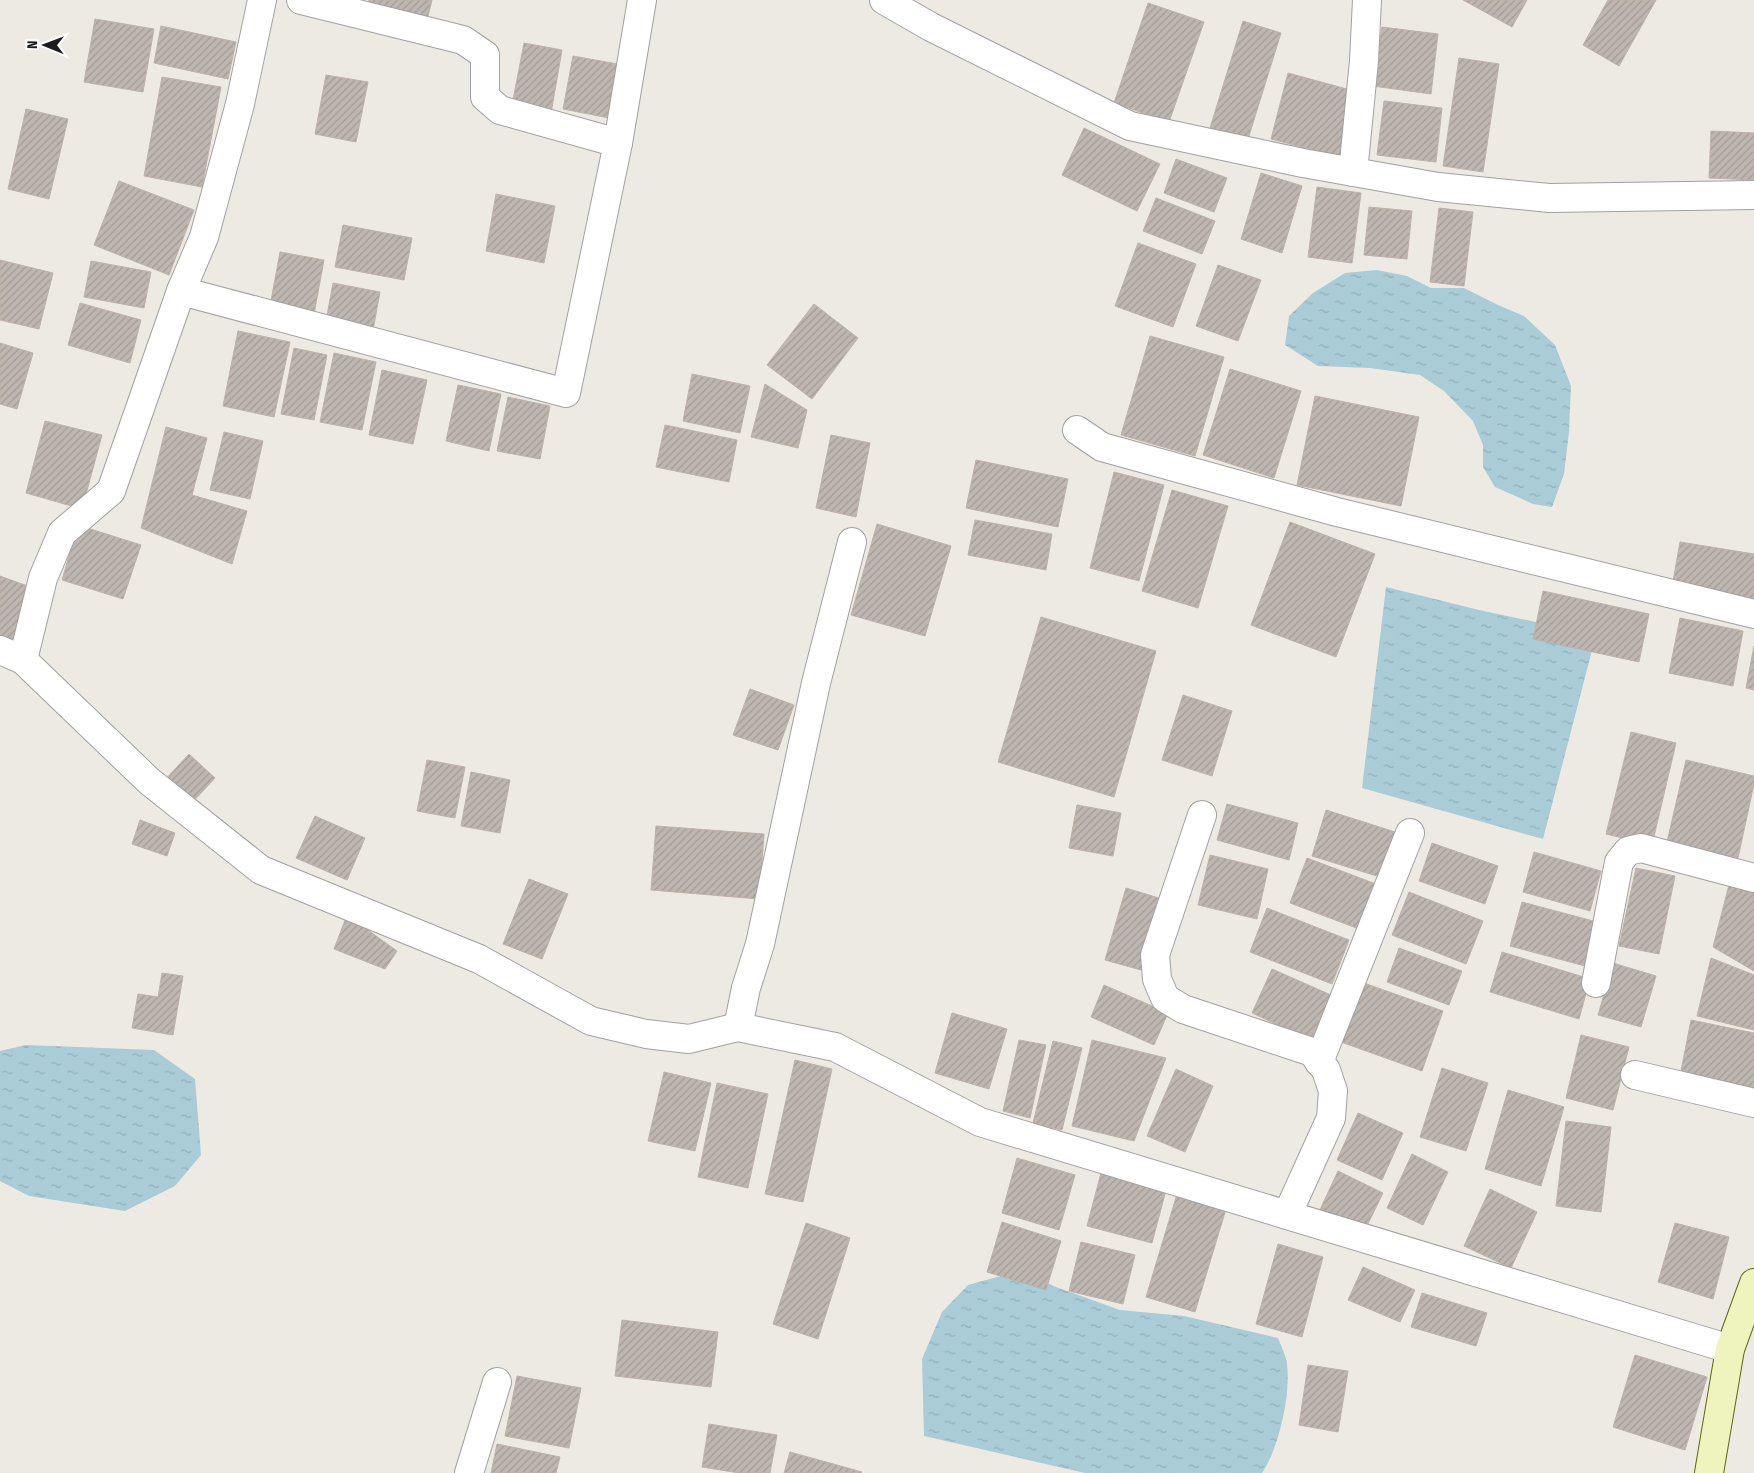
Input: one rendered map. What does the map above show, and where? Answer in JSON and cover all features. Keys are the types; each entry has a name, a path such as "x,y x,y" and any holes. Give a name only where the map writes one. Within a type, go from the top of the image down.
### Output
{"street":[{"path":"262,0 240,104 204,237 181,291 111,491 62,534 12,655 149,781 261,870 479,959 591,1021 646,1034 689,1038 738,1027 835,1046 980,1122 1730,1349"},
{"path":"301,0 463,40 485,55 485,97 500,110 618,144"},
{"path":"181,291 566,393 618,144 642,0"},
{"path":"884,0 931,27 1130,126 1303,163 1438,187 1549,198 1754,195"},
{"path":"1353,172 1364,61 1367,0"},
{"path":"1077,430 1102,448 1337,512 1754,614"},
{"path":"738,1027 746,988 760,944 816,683 852,542"},
{"path":"1202,815 1155,955 1157,979 1165,998 1183,1009 1312,1052 1326,1070 1332,1091 1331,1118 1287,1215"},
{"path":"1320,1062 1410,833"},
{"path":"1596,983 1619,862 1628,851 1641,848 1754,878"},
{"path":"1635,1075 1754,1103"},
{"path":"1709,1473 1730,1349 1752,1293"},
{"path":"469,1473 497,1382"}],"water":[{"path":"1377,270 1407,276 1431,288 1464,288 1524,316 1555,345 1571,386 1569,432 1564,474 1552,507 1533,504 1495,487 1483,467 1483,445 1473,421 1444,391 1420,375 1370,368 1318,366 1285,345 1289,316 1313,293 1345,273"},
{"path":"1386,587 1479,610 1596,635 1543,839 1362,788"},
{"path":"26,1045 154,1050 195,1079 201,1155 175,1186 125,1211 29,1196 0,1181 0,1051"},
{"path":"1019,1271 1056,1287 1120,1310 1184,1316 1278,1338 1285,1354 1288,1376 1287,1390 1274,1450 1262,1473 1085,1473 924,1436 922,1359 942,1312 968,1285"}],"building":[{"path":"369,0 432,0 427,20 368,4"},
{"path":"1463,0 1527,0 1512,27"},
{"path":"1608,0 1656,0 1619,66 1583,45"},
{"path":"1148,3 1204,22 1169,122 1114,103"},
{"path":"95,19 154,29 143,92 84,82"},
{"path":"1243,21 1281,33 1248,139 1210,128"},
{"path":"161,26 236,42 228,79 154,63"},
{"path":"1382,27 1438,34 1431,94 1373,86"},
{"path":"524,43 562,50 551,113 512,105"},
{"path":"573,56 623,65 614,119 563,109"},
{"path":"1459,58 1499,64 1483,172 1443,166"},
{"path":"1288,73 1358,92 1340,157 1271,139"},
{"path":"326,75 368,82 356,142 315,134"},
{"path":"162,77 221,87 202,187 144,176"},
{"path":"1384,101 1442,108 1436,162 1377,155"},
{"path":"26,109 68,119 49,199 8,189"},
{"path":"1084,128 1160,164 1137,211 1062,175"},
{"path":"1711,131 1754,133 1754,180 1709,178"},
{"path":"1176,159 1227,178 1214,212 1164,193"},
{"path":"1261,173 1302,186 1282,253 1241,239"},
{"path":"119,181 194,210 169,275 94,245"},
{"path":"1317,187 1361,193 1352,263 1308,257"},
{"path":"496,194 555,206 544,263 486,251"},
{"path":"1156,198 1215,221 1202,254 1143,231"},
{"path":"1369,207 1412,211 1407,259 1364,255"},
{"path":"1439,208 1473,212 1464,286 1430,282"},
{"path":"343,225 412,238 404,280 335,267"},
{"path":"1138,243 1196,264 1173,327 1115,306"},
{"path":"280,252 324,260 314,314 270,306"},
{"path":"0,260 53,273 39,329 0,320"},
{"path":"91,261 151,272 144,308 84,297"},
{"path":"1218,265 1261,280 1238,341 1196,326"},
{"path":"333,283 380,292 373,330 326,321"},
{"path":"80,303 141,320 130,363 68,345"},
{"path":"814,304 858,338 812,399 767,365"},
{"path":"238,331 290,342 274,417 223,406"},
{"path":"1150,336 1224,357 1195,456 1121,435"},
{"path":"0,343 33,353 17,409 0,404"},
{"path":"294,348 327,355 314,420 281,414"},
{"path":"334,353 376,362 362,430 320,422"},
{"path":"1230,369 1301,391 1274,478 1203,455"},
{"path":"382,370 427,380 413,444 369,435"},
{"path":"692,374 750,386 740,433 683,421"},
{"path":"765,384 807,410 798,448 751,437"},
{"path":"458,385 501,394 489,451 446,441"},
{"path":"1315,396 1419,417 1401,506 1297,485"},
{"path":"508,397 550,406 540,459 497,451"},
{"path":"45,421 102,435 82,509 26,493"},
{"path":"665,425 737,440 729,482 656,467"},
{"path":"166,427 207,438 192,495 247,511 232,564 141,528"},
{"path":"224,432 263,441 250,499 210,490"},
{"path":"831,435 870,443 856,517 816,508"},
{"path":"976,460 1068,479 1058,527 966,508"},
{"path":"1114,472 1164,485 1139,581 1090,568"},
{"path":"1172,490 1228,506 1198,608 1142,591"},
{"path":"975,520 1052,534 1046,570 968,555"},
{"path":"1290,522 1375,554 1336,657 1251,625"},
{"path":"877,524 951,546 925,636 851,615"},
{"path":"78,525 141,545 123,599 62,580"},
{"path":"1680,542 1754,554 1754,600 1672,587"},
{"path":"0,576 33,588 9,652 0,648"},
{"path":"1543,591 1649,614 1639,662 1533,639"},
{"path":"1041,617 1156,651 1114,797 998,762"},
{"path":"1680,618 1743,631 1733,686 1669,673"},
{"path":"1754,646 1754,690 1746,688"},
{"path":"750,689 794,705 778,750 733,735"},
{"path":"1183,695 1232,711 1212,776 1162,760"},
{"path":"1631,732 1676,743 1652,845 1606,834"},
{"path":"189,754 215,778 190,805 164,781"},
{"path":"427,760 465,767 455,818 417,811"},
{"path":"1686,760 1754,776 1754,784 1738,858 1667,842"},
{"path":"471,772 510,780 500,833 461,826"},
{"path":"1227,804 1298,823 1289,860 1217,840"},
{"path":"1077,805 1121,813 1113,856 1069,848"},
{"path":"1326,810 1395,832 1380,877 1312,856"},
{"path":"315,816 365,838 347,880 296,858"},
{"path":"140,820 175,833 167,856 132,844"},
{"path":"656,826 764,834 759,899 651,890"},
{"path":"1432,843 1498,866 1485,904 1419,881"},
{"path":"1534,852 1601,871 1590,911 1523,892"},
{"path":"1210,855 1268,869 1257,919 1198,905"},
{"path":"1307,858 1376,884 1359,929 1290,903"},
{"path":"1636,868 1675,876 1659,954 1619,946"},
{"path":"1731,877 1754,883 1754,971 1713,947"},
{"path":"529,879 568,894 542,959 503,944"},
{"path":"1126,888 1162,899 1141,970 1105,960"},
{"path":"1409,892 1483,921 1466,964 1392,935"},
{"path":"1522,902 1597,922 1585,966 1510,946"},
{"path":"1267,908 1349,940 1332,984 1250,952"},
{"path":"347,915 397,951 385,969 334,949"},
{"path":"1399,948 1462,971 1449,1005 1387,982"},
{"path":"1502,952 1590,979 1579,1019 1490,992"},
{"path":"1711,958 1754,975 1754,1030 1697,1016"},
{"path":"1613,963 1656,976 1641,1027 1598,1015"},
{"path":"1272,969 1331,995 1311,1040 1252,1013"},
{"path":"162,973 183,976 173,1035 132,1028 138,994 158,997"},
{"path":"1361,982 1443,1011 1422,1071 1341,1042"},
{"path":"1104,985 1168,1013 1154,1045 1091,1017"},
{"path":"952,1013 1007,1029 989,1089 935,1073"},
{"path":"1691,1020 1754,1033 1754,1092 1680,1076"},
{"path":"1581,1035 1629,1047 1613,1110 1566,1098"},
{"path":"1019,1040 1046,1045 1030,1118 1003,1111"},
{"path":"1092,1040 1166,1058 1134,1141 1072,1126"},
{"path":"1053,1041 1082,1048 1062,1130 1033,1123"},
{"path":"795,1060 832,1069 803,1202 765,1194"},
{"path":"1442,1068 1488,1083 1466,1151 1420,1137"},
{"path":"1176,1069 1213,1086 1185,1152 1147,1136"},
{"path":"664,1072 711,1083 695,1151 648,1141"},
{"path":"717,1083 768,1094 748,1188 698,1177"},
{"path":"1508,1090 1564,1107 1541,1186 1485,1169"},
{"path":"1358,1113 1403,1133 1382,1180 1337,1160"},
{"path":"1566,1121 1611,1127 1601,1212 1556,1206"},
{"path":"1412,1154 1448,1172 1423,1225 1387,1208"},
{"path":"1017,1158 1075,1175 1059,1230 1002,1213"},
{"path":"1338,1171 1383,1193 1362,1236 1318,1214"},
{"path":"1101,1173 1166,1190 1152,1243 1087,1226"},
{"path":"1490,1189 1537,1212 1511,1268 1464,1246"},
{"path":"1177,1194 1226,1209 1195,1312 1146,1297"},
{"path":"1002,1222 1061,1241 1046,1290 987,1272"},
{"path":"806,1223 850,1238 818,1339 773,1324"},
{"path":"1675,1223 1729,1237 1713,1299 1658,1282"},
{"path":"1081,1242 1135,1255 1123,1304 1069,1291"},
{"path":"1278,1244 1323,1257 1302,1337 1256,1324"},
{"path":"1363,1267 1415,1290 1400,1322 1348,1300"},
{"path":"1422,1293 1487,1313 1476,1346 1411,1327"},
{"path":"622,1320 718,1332 711,1387 615,1376"},
{"path":"1635,1355 1707,1377 1685,1450 1613,1427"},
{"path":"1308,1365 1348,1371 1338,1432 1299,1425"},
{"path":"517,1376 581,1388 569,1448 505,1436"},
{"path":"709,1424 777,1435 770,1473 739,1473 702,1467"},
{"path":"497,1444 560,1457 556,1473 491,1473"},
{"path":"790,1452 862,1472 784,1473"}]}
